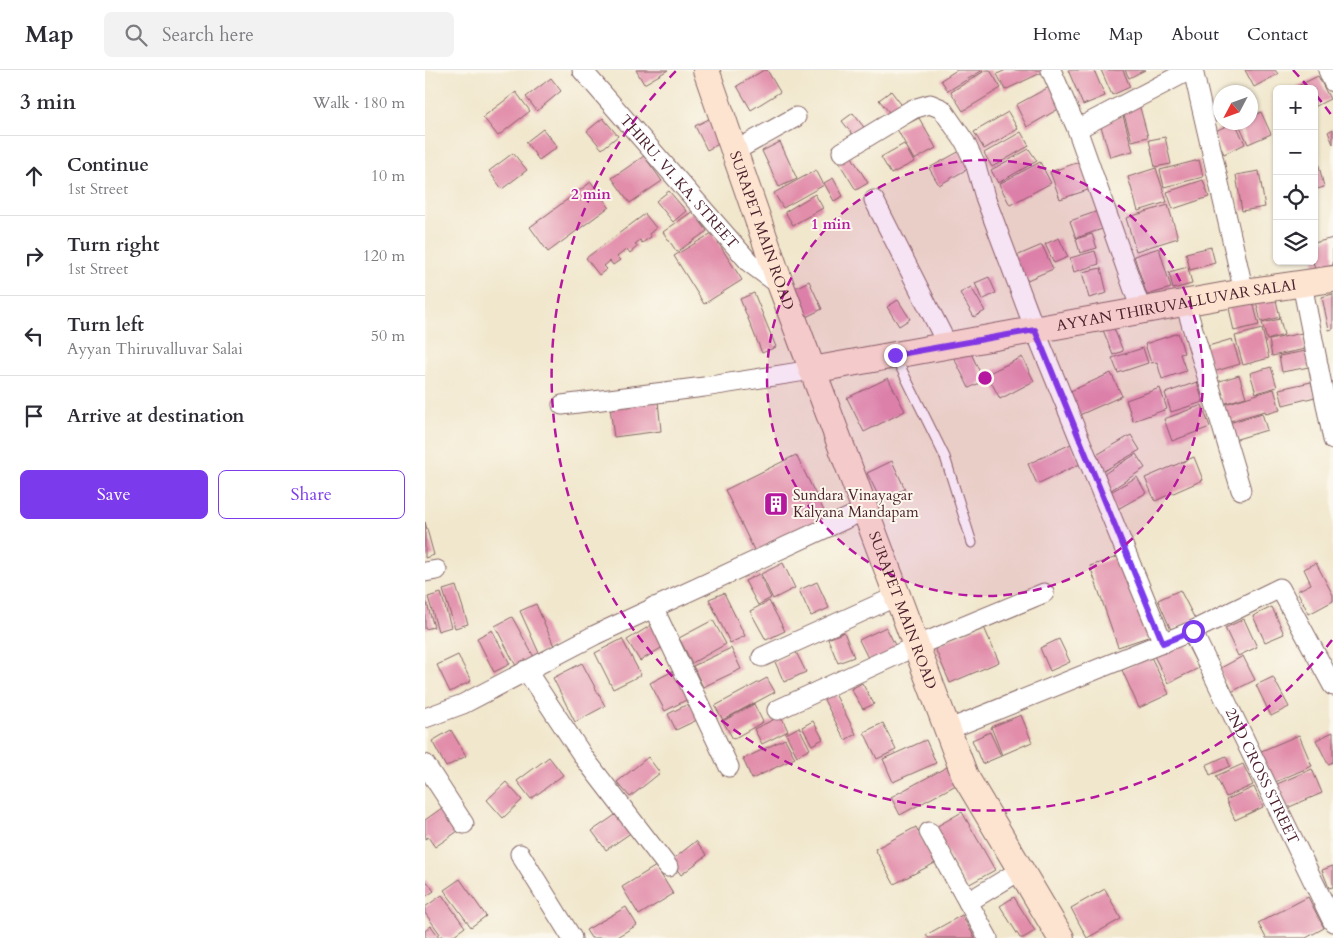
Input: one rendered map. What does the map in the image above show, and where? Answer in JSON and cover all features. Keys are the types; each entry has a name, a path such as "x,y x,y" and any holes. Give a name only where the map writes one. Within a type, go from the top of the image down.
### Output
{"main road":[{"name":"SURAPET MAIN ROAD","path":"706,70 781,286 965,776 1061,938"},
{"name":"AYYAN THIRUVALLUVAR SALAI","path":"812,370 1244,292 1333,279"}],"street":[{"name":"THIRU. VI. KA. STREET","path":"582,70 750,263 781,286"},
{"path":"1051,70 1077,129 1141,310"},
{"path":"1077,129 1191,70 1244,292"},
{"path":"1328,70 1333,82"},
{"path":"842,152 913,109 930,104 942,109 965,142 976,166 985,197 1035,330 1163,643"},
{"path":"735,151 796,117"},
{"path":"874,200 948,346"},
{"path":"1301,284 1333,440"},
{"path":"1185,303 1241,490"},
{"path":"562,405 704,387 812,370"},
{"path":"425,718 463,704 526,670 653,607 865,510"},
{"path":"947,730 1193,631 1280,588 1333,686"},
{"path":"777,710 916,646 1044,593"},
{"path":"762,657 897,596"},
{"path":"653,607 729,767"},
{"name":"2ND CROSS STREET","path":"1193,631 1333,922"},
{"path":"526,670 585,759 668,867"},
{"path":"425,764 463,824"},
{"path":"929,832 988,938"},
{"path":"520,854 572,938"},
{"path":"968,902 1021,870"}],"lane":[{"path":"895,355 945,457 972,543"}],"building":[{"path":"636,70 668,70 644,84"},
{"path":"767,70 780,92 751,110 737,86"},
{"path":"957,70 983,70 948,91 941,80"},
{"path":"986,70 990,70 1001,88 963,111 951,92"},
{"path":"1006,70 1047,70 1005,90 997,74"},
{"path":"1068,70 1094,70 1105,96 1083,105"},
{"path":"1101,70 1123,70 1130,87 1112,95"},
{"path":"1125,70 1145,70 1129,78"},
{"path":"1245,70 1275,70 1278,74 1258,85 1253,85"},
{"path":"1318,76 1330,99 1318,105 1318,85 1300,85"},
{"path":"551,78 561,91 537,111 526,97"},
{"path":"1051,86 1062,107 1027,127 1016,105"},
{"path":"891,91 904,108 893,117 879,100"},
{"path":"516,92 530,111 498,136 483,117"},
{"path":"1139,104 1148,137 1132,141 1122,108"},
{"path":"1008,112 1018,129 984,149 974,132"},
{"path":"1261,112 1271,134 1248,144 1242,130 1258,130 1258,114"},
{"path":"853,113 866,130 856,139 842,121"},
{"path":"1123,116 1133,151 1110,157 1100,123"},
{"path":"603,118 618,136 602,149 587,131"},
{"path":"711,118 723,142 707,150 695,126"},
{"path":"919,118 936,148 914,160 897,129"},
{"path":"543,129 557,147 539,160 526,142"},
{"path":"1333,129 1333,144 1328,132"},
{"path":"1217,130 1239,130 1245,144 1224,154 1213,132"},
{"path":"1021,132 1029,146 992,167 984,153"},
{"path":"1165,137 1171,164 1155,167 1149,140"},
{"path":"780,142 797,179 779,187 762,151"},
{"path":"904,144 914,162 891,174 881,157"},
{"path":"1029,149 1037,161 998,183 991,170"},
{"path":"962,150 971,167 939,185 929,168"},
{"path":"513,153 527,170 502,189 489,171"},
{"path":"850,154 868,183 856,190 838,161"},
{"path":"644,156 662,181 630,203 612,178"},
{"path":"1199,160 1203,177 1164,187 1160,170"},
{"path":"1082,161 1091,189 1060,199 1050,172"},
{"path":"1040,162 1051,183 1010,205 999,184"},
{"path":"1318,162 1324,187 1318,189"},
{"path":"1156,168 1167,202 1138,211 1128,177"},
{"path":"816,170 824,185 783,208 774,193"},
{"path":"1259,171 1265,207 1242,211 1236,175"},
{"path":"833,178 843,196 834,201 824,183"},
{"path":"1203,180 1209,197 1173,209 1167,192"},
{"path":"591,182 609,207 548,252 530,227"},
{"path":"669,191 686,211 673,222 656,201"},
{"path":"815,194 823,208 793,225 785,212"},
{"path":"1168,205 1178,238 1136,251 1126,218"},
{"path":"1101,210 1108,227 1076,238 1070,221"},
{"path":"693,211 707,231 677,252 663,232"},
{"path":"645,214 656,228 649,234 651,237 642,243 640,240 635,244 638,246 630,253 627,249 617,257 620,260 613,265 610,261 604,266 607,269 599,275 586,258"},
{"path":"712,233 742,280 704,304 674,256"},
{"path":"1092,234 1097,248 1080,253 1076,239"},
{"path":"1059,238 1068,257 1054,263 1045,244"},
{"path":"1333,238 1333,265 1315,270 1314,265 1318,265 1318,242"},
{"path":"1042,245 1053,269 1025,281 1014,257"},
{"path":"1211,247 1215,263 1190,270 1186,253"},
{"path":"1159,248 1171,288 1147,295 1134,256"},
{"path":"1095,251 1099,264 1074,272 1070,258"},
{"path":"1188,267 1192,284 1173,289 1169,272"},
{"path":"1101,268 1107,293 1089,298 1082,272"},
{"path":"989,277 996,293 982,300 975,283"},
{"path":"809,281 822,309 806,317 793,289"},
{"path":"971,287 985,311 974,317 960,293"},
{"path":"754,293 776,347 762,353 740,299"},
{"path":"1333,294 1333,329 1329,330 1322,297"},
{"path":"1275,296 1280,317 1261,322 1256,301"},
{"path":"898,300 910,319 899,326 887,307"},
{"path":"1253,302 1259,325 1234,331 1229,308"},
{"path":"1280,319 1284,335 1267,340 1262,323"},
{"path":"1113,326 1123,351 1113,355 1103,330"},
{"path":"1262,329 1269,358 1243,365 1235,336"},
{"path":"1178,333 1184,353 1180,354 1186,371 1162,379 1157,362 1151,363 1145,344"},
{"path":"1302,333 1305,349 1272,356 1269,340"},
{"path":"1232,339 1240,364 1213,372 1205,347"},
{"path":"1143,348 1148,363 1118,373 1112,358"},
{"path":"969,349 984,381 969,388 953,356"},
{"path":"1306,351 1309,367 1282,372 1279,356"},
{"path":"1022,357 1034,381 1000,399 987,374"},
{"path":"1271,367 1277,387 1256,393 1250,373"},
{"path":"1111,373 1122,396 1075,417 1064,394"},
{"path":"1239,375 1246,397 1223,404 1217,382"},
{"path":"888,378 905,411 864,432 847,398"},
{"path":"1197,382 1203,402 1171,412 1165,393"},
{"path":"1311,382 1315,397 1283,405 1279,389"},
{"path":"1160,388 1167,409 1133,421 1126,400"},
{"path":"1274,389 1280,410 1266,414 1265,411 1227,422 1222,405"},
{"path":"658,401 661,431 614,437 610,407"},
{"path":"1202,405 1210,427 1172,441 1164,419"},
{"path":"1262,413 1267,430 1234,440 1229,423"},
{"path":"1131,435 1140,450 1102,472 1093,457"},
{"path":"1071,444 1080,464 1037,484 1028,464"},
{"path":"1136,454 1145,468 1108,492 1099,477"},
{"name":"Sundara Vinayagar Kalyana Mandapam","path":"796,455 827,517 755,552 725,490"},
{"path":"1194,457 1203,480 1155,501 1145,478"},
{"path":"892,461 905,489 881,501 867,473"},
{"path":"1137,477 1146,493 1116,510 1107,494"},
{"path":"425,522 434,555 425,558"},
{"path":"1123,555 1151,636 1118,647 1090,566"},
{"path":"783,563 795,588 773,599 761,574"},
{"path":"1316,563 1333,595 1333,601 1309,614 1297,591 1311,584 1304,569"},
{"path":"759,574 771,598 758,605 745,581"},
{"path":"817,582 829,608 811,616 799,590"},
{"path":"456,586 468,624 455,628 443,590"},
{"path":"1180,590 1195,619 1171,630 1158,600"},
{"path":"441,593 451,627 438,631 428,597"},
{"path":"724,593 745,636 730,643 709,599"},
{"path":"425,597 434,627 425,629"},
{"path":"769,601 785,631 766,640 750,611"},
{"path":"536,604 554,646 539,653 520,611"},
{"path":"1272,607 1284,634 1265,642 1253,616"},
{"path":"512,617 534,657 516,666 495,626"},
{"path":"1244,619 1257,647 1238,656 1225,628"},
{"path":"713,620 726,644 692,663 679,638"},
{"path":"653,624 666,645 640,661 627,640"},
{"path":"983,625 999,662 950,683 934,646"},
{"path":"886,627 897,649 870,662 859,640"},
{"path":"492,630 510,664 494,672 477,638"},
{"path":"844,632 854,657 838,663 828,639"},
{"path":"622,639 641,675 613,689 595,653"},
{"path":"1059,639 1070,662 1050,671 1040,648"},
{"path":"1185,641 1199,668 1168,683 1154,656"},
{"path":"731,648 741,669 703,687 693,666"},
{"path":"796,652 806,672 784,682 775,662"},
{"path":"458,655 471,681 450,692 437,665"},
{"path":"1243,656 1255,680 1231,692 1219,669"},
{"path":"1151,657 1169,694 1139,708 1122,670"},
{"path":"582,663 605,706 575,722 553,678"},
{"path":"675,670 690,698 665,711 650,683"},
{"path":"1273,677 1289,707 1271,716 1256,685"},
{"path":"767,678 775,692 723,720 715,706"},
{"path":"862,683 874,704 863,709 851,689"},
{"path":"834,692 856,734 845,740 823,698"},
{"path":"690,703 699,719 676,730 668,714"},
{"path":"754,704 763,722 733,739 723,721"},
{"path":"1021,715 1032,742 1002,755 991,727"},
{"path":"781,716 788,731 762,744 754,729"},
{"path":"813,721 823,739 812,745 802,727"},
{"path":"883,723 896,750 877,759 864,732"},
{"path":"799,727 810,749 797,756 786,734"},
{"path":"451,730 466,756 446,767 432,741"},
{"path":"990,732 1001,756 982,764 972,740"},
{"path":"1333,732 1333,762 1328,764 1316,740"},
{"path":"1299,735 1312,766 1273,783 1259,752"},
{"path":"785,739 795,758 752,779 743,759"},
{"path":"926,740 936,763 893,782 883,759"},
{"path":"1226,756 1230,766 1210,775 1206,765"},
{"path":"549,757 563,775 531,799 517,781"},
{"path":"648,757 660,773 630,797 617,782"},
{"path":"1243,764 1253,785 1226,797 1216,776"},
{"path":"947,767 956,785 900,815 891,797"},
{"path":"1312,769 1322,793 1287,808 1277,784"},
{"path":"506,782 522,800 503,818 487,800"},
{"path":"1254,787 1263,807 1235,820 1226,800"},
{"path":"442,808 458,831 435,847 428,837 425,839 425,820"},
{"path":"621,811 635,830 606,850 592,831"},
{"path":"962,812 995,870 966,886 934,828"},
{"path":"916,827 935,863 894,884 875,849"},
{"path":"696,841 707,855 681,875 671,861"},
{"path":"656,866 673,894 639,915 622,887"},
{"path":"1333,866 1333,887 1329,888 1322,870"},
{"path":"425,879 434,891 425,897"},
{"path":"460,879 486,916 471,927 444,890"},
{"path":"1105,889 1121,919 1087,938 1071,908"},
{"path":"442,895 465,927 450,938 443,938 425,913 425,907"},
{"path":"1014,897 1035,931 1023,938 1020,938 1000,906"},
{"path":"1308,897 1324,928 1306,938 1266,938 1258,923"},
{"path":"626,907 637,925 615,938 591,938 586,930"},
{"path":"962,915 975,938 928,938 926,935"},
{"path":"431,926 440,938 425,938 425,931"}],"place":[{"name":"Sundara Vinayagar Kalyana Mandapam","path":"776,504"}],"route":[{"path":"895,355 1035,330 1163,643 1193,631"}]}
